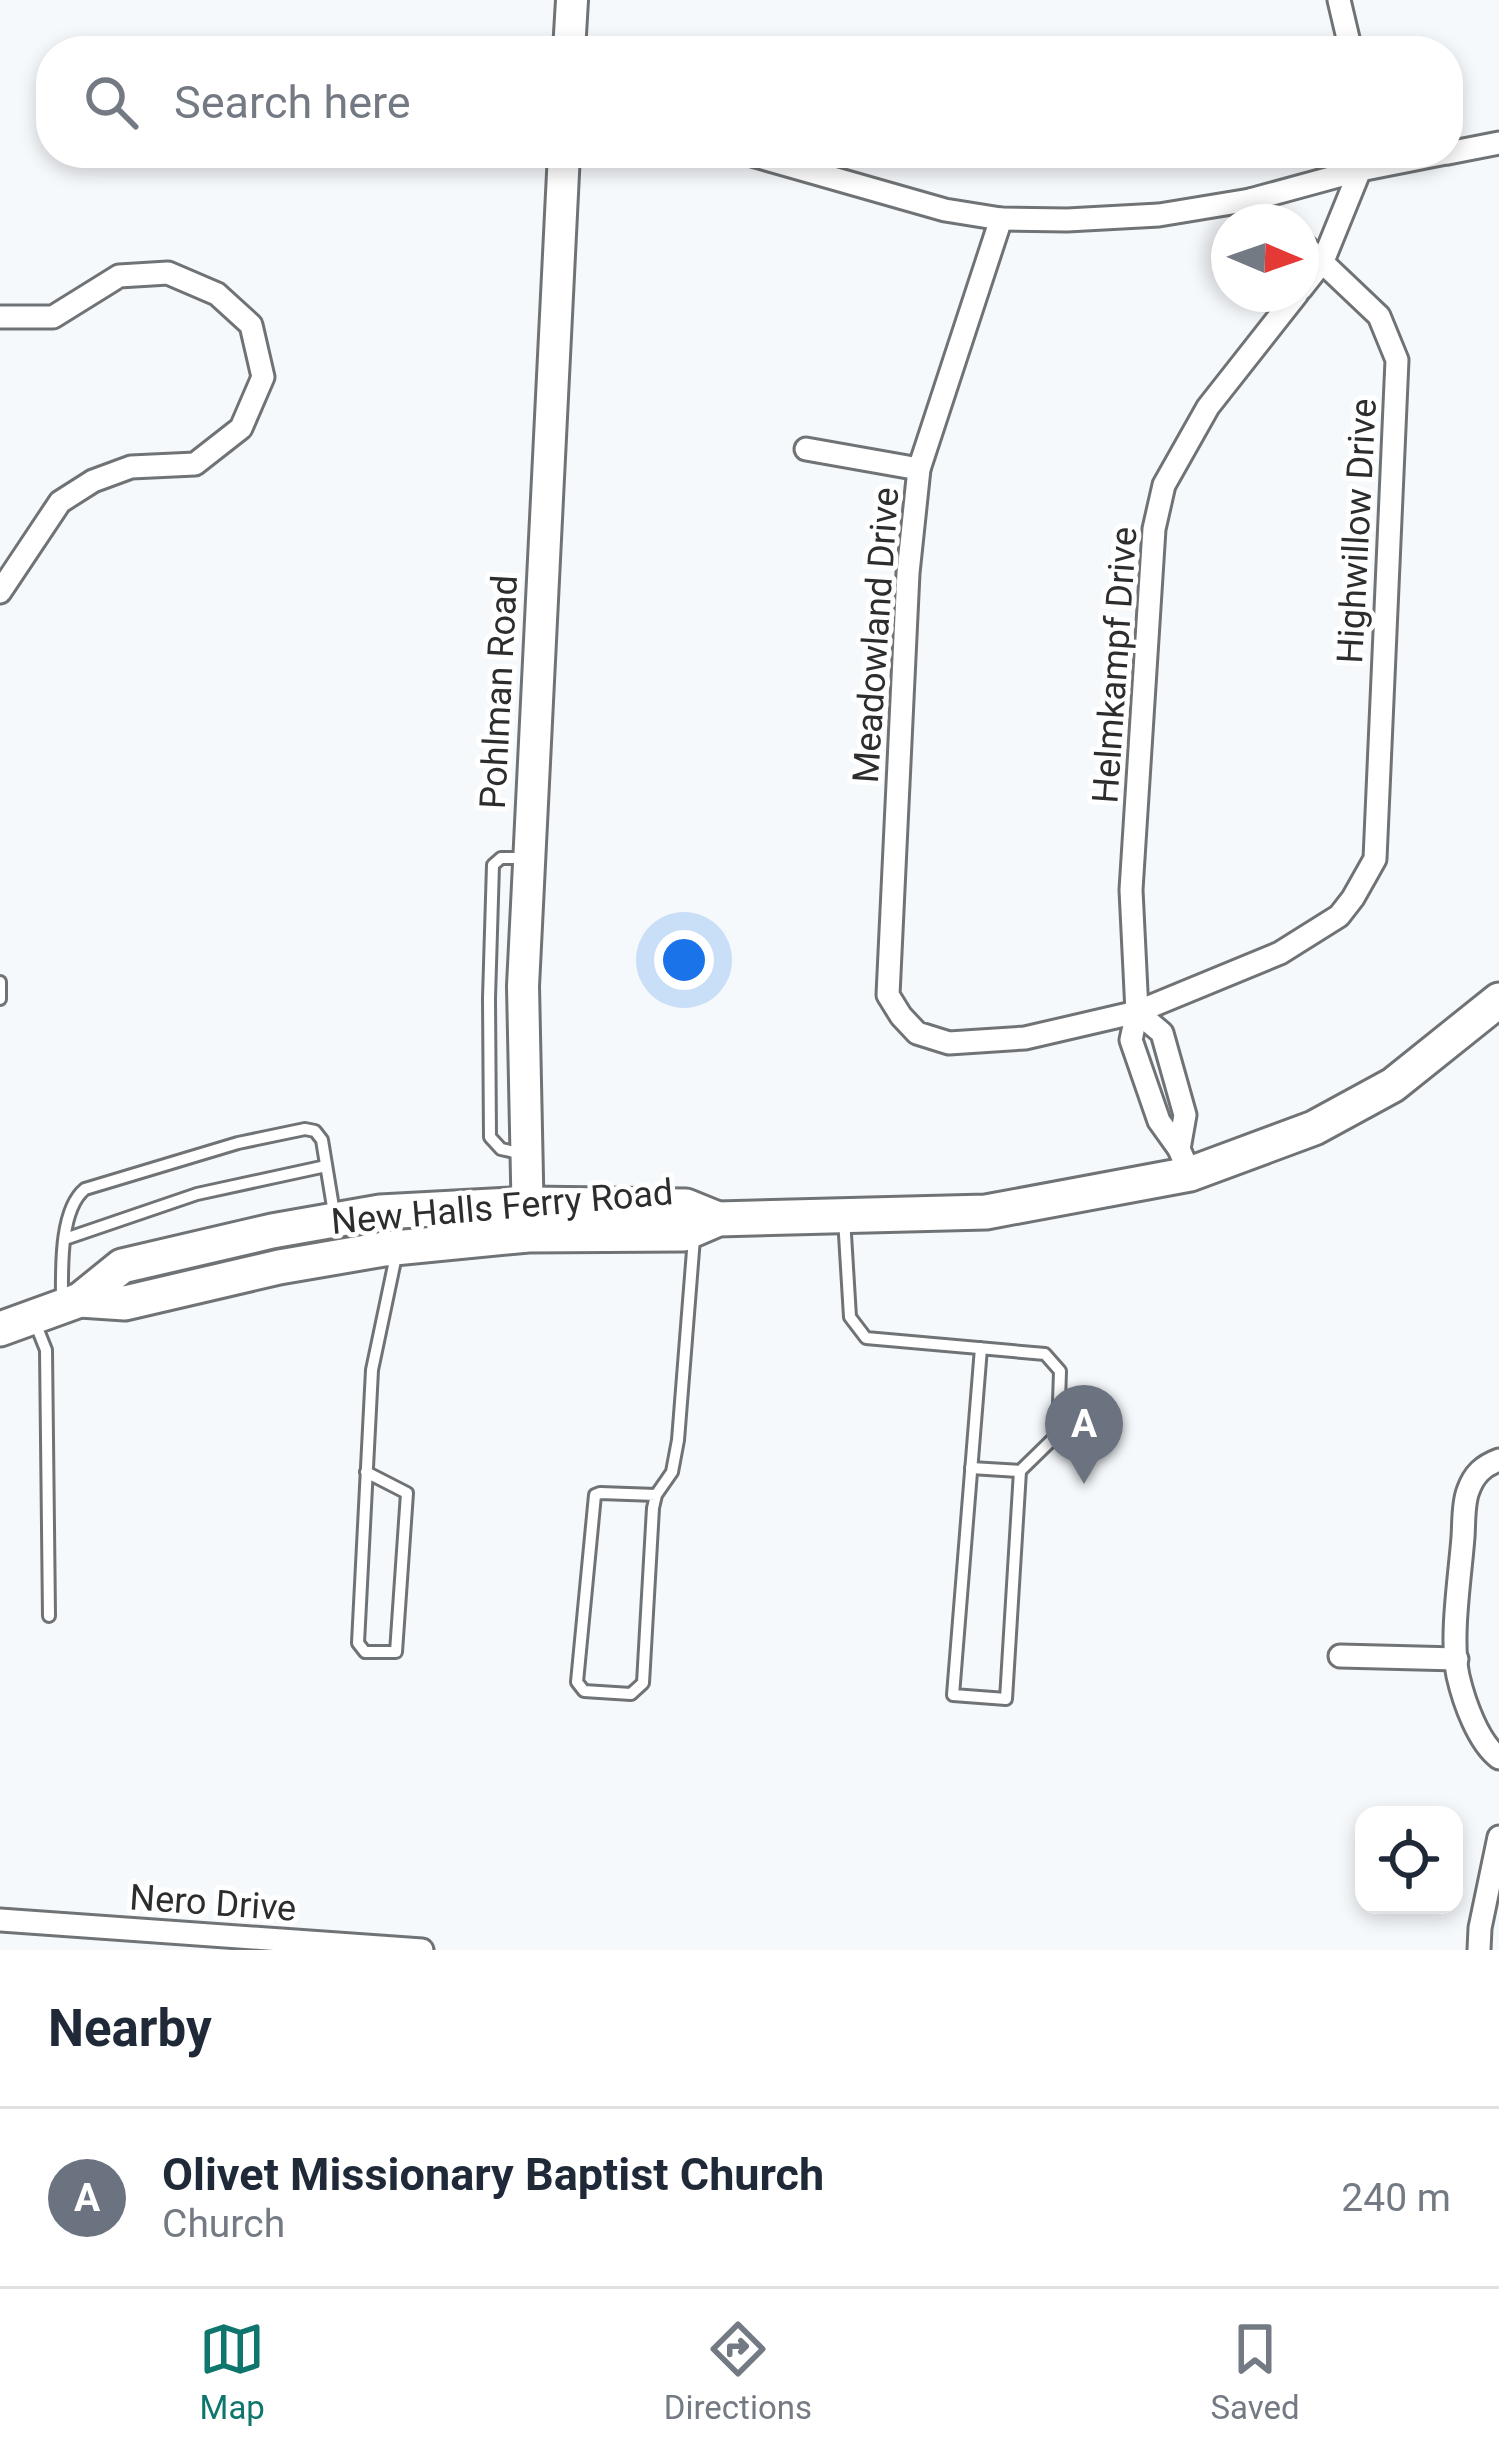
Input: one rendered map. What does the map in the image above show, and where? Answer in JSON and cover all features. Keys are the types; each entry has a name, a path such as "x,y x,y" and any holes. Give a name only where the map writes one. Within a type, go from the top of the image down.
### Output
{"main road":[{"name":"New Halls Ferry Road","path":"58,1308 124,1303 279,1267 528,1220 686,1206 706,1224 844,1214 986,1212 1314,1128 1393,1085 1499,1000"},
{"name":"New Halls Ferry Road","path":"0,1329 58,1308 122,1266 272,1231 380,1212 528,1220"}],"street":[{"path":"570,36 572,0"},
{"path":"1339,0 1347,36"},
{"path":"1463,150 1499,143"},
{"name":"Pohlman Road","path":"528,1220 527,1154 505,999 529,859 563,168"},
{"path":"798,168 945,210 1000,219 1067,220 1159,214 1250,200 1342,168"},
{"name":"Helmkampf Drive","path":"1319,266 1357,168"},
{"path":"1250,200 1255,204"},
{"name":"Meadowland Drive","path":"1000,219 919,470 908,573 888,995 917,1033 950,1043 1025,1039 1137,1012"},
{"name":"Highwillow Drive","path":"1137,1012 1280,953 1339,916 1375,859 1396,360 1379,316 1319,258"},
{"path":"0,317 53,317 119,276 168,273 218,294 250,325 263,377 241,428 194,464 131,466 93,481 60,502 0,592"},
{"name":"Helmkampf Drive","path":"1137,1012 1131,890 1154,529 1164,485 1208,407 1283,312"},
{"path":"806,449 919,470"},
{"path":"1137,1012 1162,1033 1185,1115 1185,1162"},
{"path":"1490,1463 1467,1493 1457,1659 1472,1714 1490,1751 1499,1758"},
{"path":"1340,1656 1457,1659"},
{"path":"1479,1950 1499,1837"},
{"name":"Nero Drive","path":"0,1919 262,1944 422,1950"}],"lane":[{"path":"49,1616 46,1350 77,1196 85,1189 238,1143 304,1129 316,1131 322,1140 335,1219"},
{"path":"65,1239 197,1194 326,1166"},
{"path":"844,1214 850,1317 866,1338 981,1348 1045,1354 1060,1371 1058,1434 1020,1471 1006,1699 953,1695 981,1348"},
{"path":"656,1496 596,1496 577,1682 584,1691 631,1694 643,1683 652,1508 672,1472 706,1224"},
{"path":"366,1472 407,1493 396,1652 364,1652 358,1643 366,1472 372,1370 398,1247"},
{"path":"971,1468 1020,1471"}],"place":[{"name":"Olivet Missionary Baptist Church","path":"1084,1484"}]}
